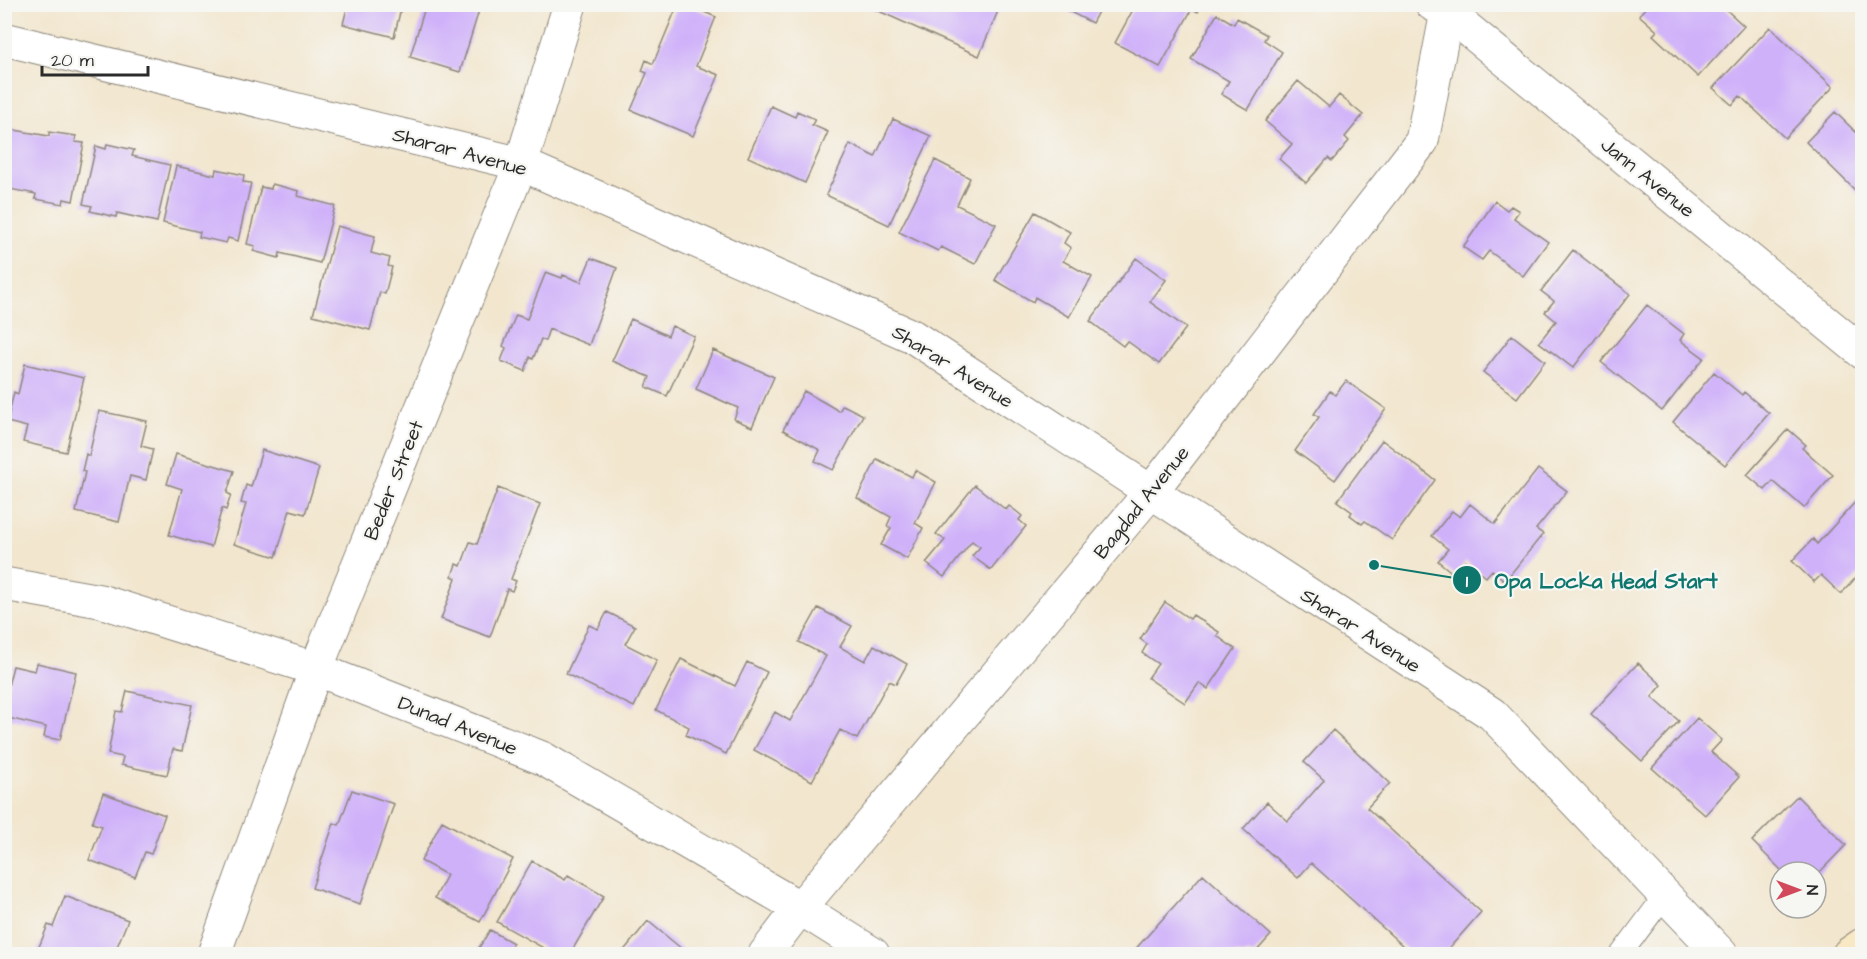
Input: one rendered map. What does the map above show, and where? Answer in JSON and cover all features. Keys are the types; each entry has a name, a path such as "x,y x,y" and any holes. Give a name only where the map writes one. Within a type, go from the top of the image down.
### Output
{"street":[{"name":"Beder Street","path":"214,954 316,669 521,164 570,4"},
{"name":"Jann Avenue","path":"1442,7 1863,352"},
{"name":"Bagdad Avenue","path":"765,954 800,908 1150,493 1422,141 1442,7"},
{"name":"Sharar Avenue","path":"4,39 521,164 912,336 1491,714 1721,954"},
{"name":"Dunad Avenue","path":"4,584 100,601 316,669 542,758 800,908 873,954"},
{"path":"1849,954 1863,945"}],"lane":[{"path":"1621,954 1665,895"}],"building":[{"path":"348,4 402,4 394,37 343,24"},
{"path":"426,4 481,4 460,72 410,57"},
{"path":"678,4 685,4 716,17 696,66 719,75 693,136 631,110 647,73 642,71 646,60 653,64"},
{"path":"863,4 1001,4 979,56"},
{"path":"1066,4 1102,4 1092,23 1064,9"},
{"path":"1136,4 1198,4 1201,6 1198,12 1192,9 1160,67 1115,43"},
{"path":"1649,4 1720,4 1744,26 1698,77 1653,35 1657,31 1639,15"},
{"path":"1217,14 1234,24 1237,18 1267,35 1264,40 1282,52 1248,110 1221,94 1229,81 1191,59"},
{"path":"1770,27 1833,87 1785,138 1740,96 1732,105 1713,88"},
{"path":"1298,81 1329,107 1339,95 1363,115 1345,137 1349,141 1332,161 1328,158 1306,183 1279,159 1292,144 1265,121"},
{"path":"771,106 795,117 797,111 815,119 812,125 828,132 805,183 748,157"},
{"path":"1835,112 1862,138 1862,197 1806,142"},
{"path":"893,119 931,136 889,225 826,195 850,144 875,157"},
{"path":"9,129 49,136 49,132 76,136 75,142 84,143 73,201 64,199 63,204 35,199 36,194 4,188 4,156"},
{"path":"107,144 134,150 132,156 170,165 157,222 117,213 116,217 90,211 92,206 83,204 96,146 106,149"},
{"path":"935,160 970,178 957,205 996,224 975,264 941,247 938,251 899,232"},
{"path":"176,166 215,175 216,169 244,175 243,182 251,183 238,241 228,238 226,243 199,237 200,232 163,223"},
{"path":"272,184 299,191 298,196 335,206 320,263 280,253 279,258 253,251 255,246 247,244 261,187 271,189"},
{"path":"1495,201 1507,210 1511,206 1519,211 1514,218 1548,242 1523,276 1489,251 1482,260 1463,247"},
{"path":"1035,212 1070,232 1064,243 1071,248 1063,261 1092,277 1069,317 1035,297 1033,302 995,280"},
{"path":"337,226 375,236 371,253 390,258 388,266 392,267 385,294 380,292 370,330 313,315"},
{"path":"1573,250 1630,294 1573,368 1539,342 1556,321 1545,312 1554,301 1541,291"},
{"path":"591,258 617,268 589,345 549,329 545,341 541,339 533,359 530,357 525,371 501,361 506,348 503,346 516,315 527,319 546,272 581,282"},
{"path":"1136,258 1166,280 1150,302 1186,328 1159,364 1127,341 1123,346 1090,321"},
{"path":"1647,305 1684,334 1680,340 1704,358 1662,411 1601,362"},
{"path":"631,319 668,336 672,326 694,336 667,396 646,387 650,377 612,361"},
{"path":"1512,335 1545,361 1517,398 1483,372"},
{"path":"713,350 774,377 752,427 734,419 738,408 696,389"},
{"path":"25,364 84,378 66,452 23,442 27,427 7,422 14,392 18,394"},
{"path":"1714,372 1742,395 1744,392 1769,413 1725,465 1673,422"},
{"path":"1346,381 1386,409 1335,480 1295,451 1319,417 1314,414 1330,391 1335,395"},
{"path":"804,391 839,411 843,405 863,415 833,470 815,461 820,450 783,430"},
{"path":"99,411 147,421 141,446 153,449 146,480 130,476 119,522 76,512 85,472 82,471 86,454 89,456"},
{"path":"1788,429 1806,445 1802,448 1833,475 1804,508 1773,481 1765,490 1747,475"},
{"path":"1382,440 1435,480 1392,540 1365,521 1362,524 1350,515 1352,512 1337,501"},
{"path":"262,450 319,468 305,514 290,510 276,557 234,544 246,504 241,503 246,485 251,487"},
{"path":"176,454 234,471 227,493 231,495 226,510 222,508 211,547 169,535 182,489 167,484"},
{"path":"877,459 912,477 915,470 936,482 915,523 923,528 907,559 881,545 891,528 887,526 891,517 857,498"},
{"path":"1538,469 1567,491 1536,529 1543,534 1505,581 1492,570 1486,577 1466,561 1455,575 1438,561 1448,549 1432,536 1452,511 1460,517 1470,504 1495,524"},
{"path":"975,485 1006,510 1009,506 1016,511 1022,516 1019,520 1026,526 991,570 972,556 980,547 972,541 944,577 926,563 945,540 936,534"},
{"path":"498,488 540,504 511,579 516,581 512,591 507,589 490,637 441,619 456,578 452,576 456,564 461,566 470,542 477,544"},
{"path":"1857,500 1862,505 1862,575 1860,573 1841,594 1821,575 1814,582 1792,561 1813,539 1817,544"},
{"path":"1165,602 1190,619 1193,615 1219,632 1217,636 1235,649 1208,689 1199,683 1185,703 1148,678 1158,664 1142,653 1147,644 1140,639"},
{"path":"818,608 852,626 840,647 865,661 874,645 907,664 896,684 889,681 857,739 840,730 812,781 754,750 775,712 790,721 826,656 799,642"},
{"path":"607,612 635,626 625,644 657,660 634,707 566,674 589,625 598,629"},
{"path":"681,659 735,686 747,662 767,672 726,754 686,735 689,727 656,710"},
{"path":"37,663 76,672 60,740 44,737 46,727 4,717 4,702 13,666 35,671"},
{"path":"1638,663 1662,685 1652,697 1679,721 1642,761 1591,714"},
{"path":"127,691 192,705 182,751 173,749 167,775 121,765 123,757 108,754 116,711 122,712"},
{"path":"1697,718 1722,740 1711,752 1739,777 1705,815 1652,768"},
{"path":"1333,730 1390,783 1367,808 1481,912 1444,954 1412,954 1311,863 1298,878 1243,829 1267,802 1288,821 1324,780 1304,762"},
{"path":"352,790 394,804 360,904 312,888 334,823 339,825"},
{"path":"103,793 165,815 151,854 145,852 135,877 89,860 102,826 92,823"},
{"path":"1797,796 1846,845 1828,864 1828,860 1771,860 1752,841"},
{"path":"442,821 513,859 480,922 435,898 447,875 421,861"},
{"path":"532,861 565,880 568,875 604,896 570,954 554,954 497,922"},
{"path":"1203,874 1271,935 1254,954 1131,954"},
{"path":"65,896 128,920 114,954 36,954 48,925 53,927"},
{"path":"648,921 682,949 678,954 621,954"},
{"path":"490,930 513,943 506,954 475,954"}],"place":[{"name":"Opa Locka Head Start","path":"1374,565"}]}
